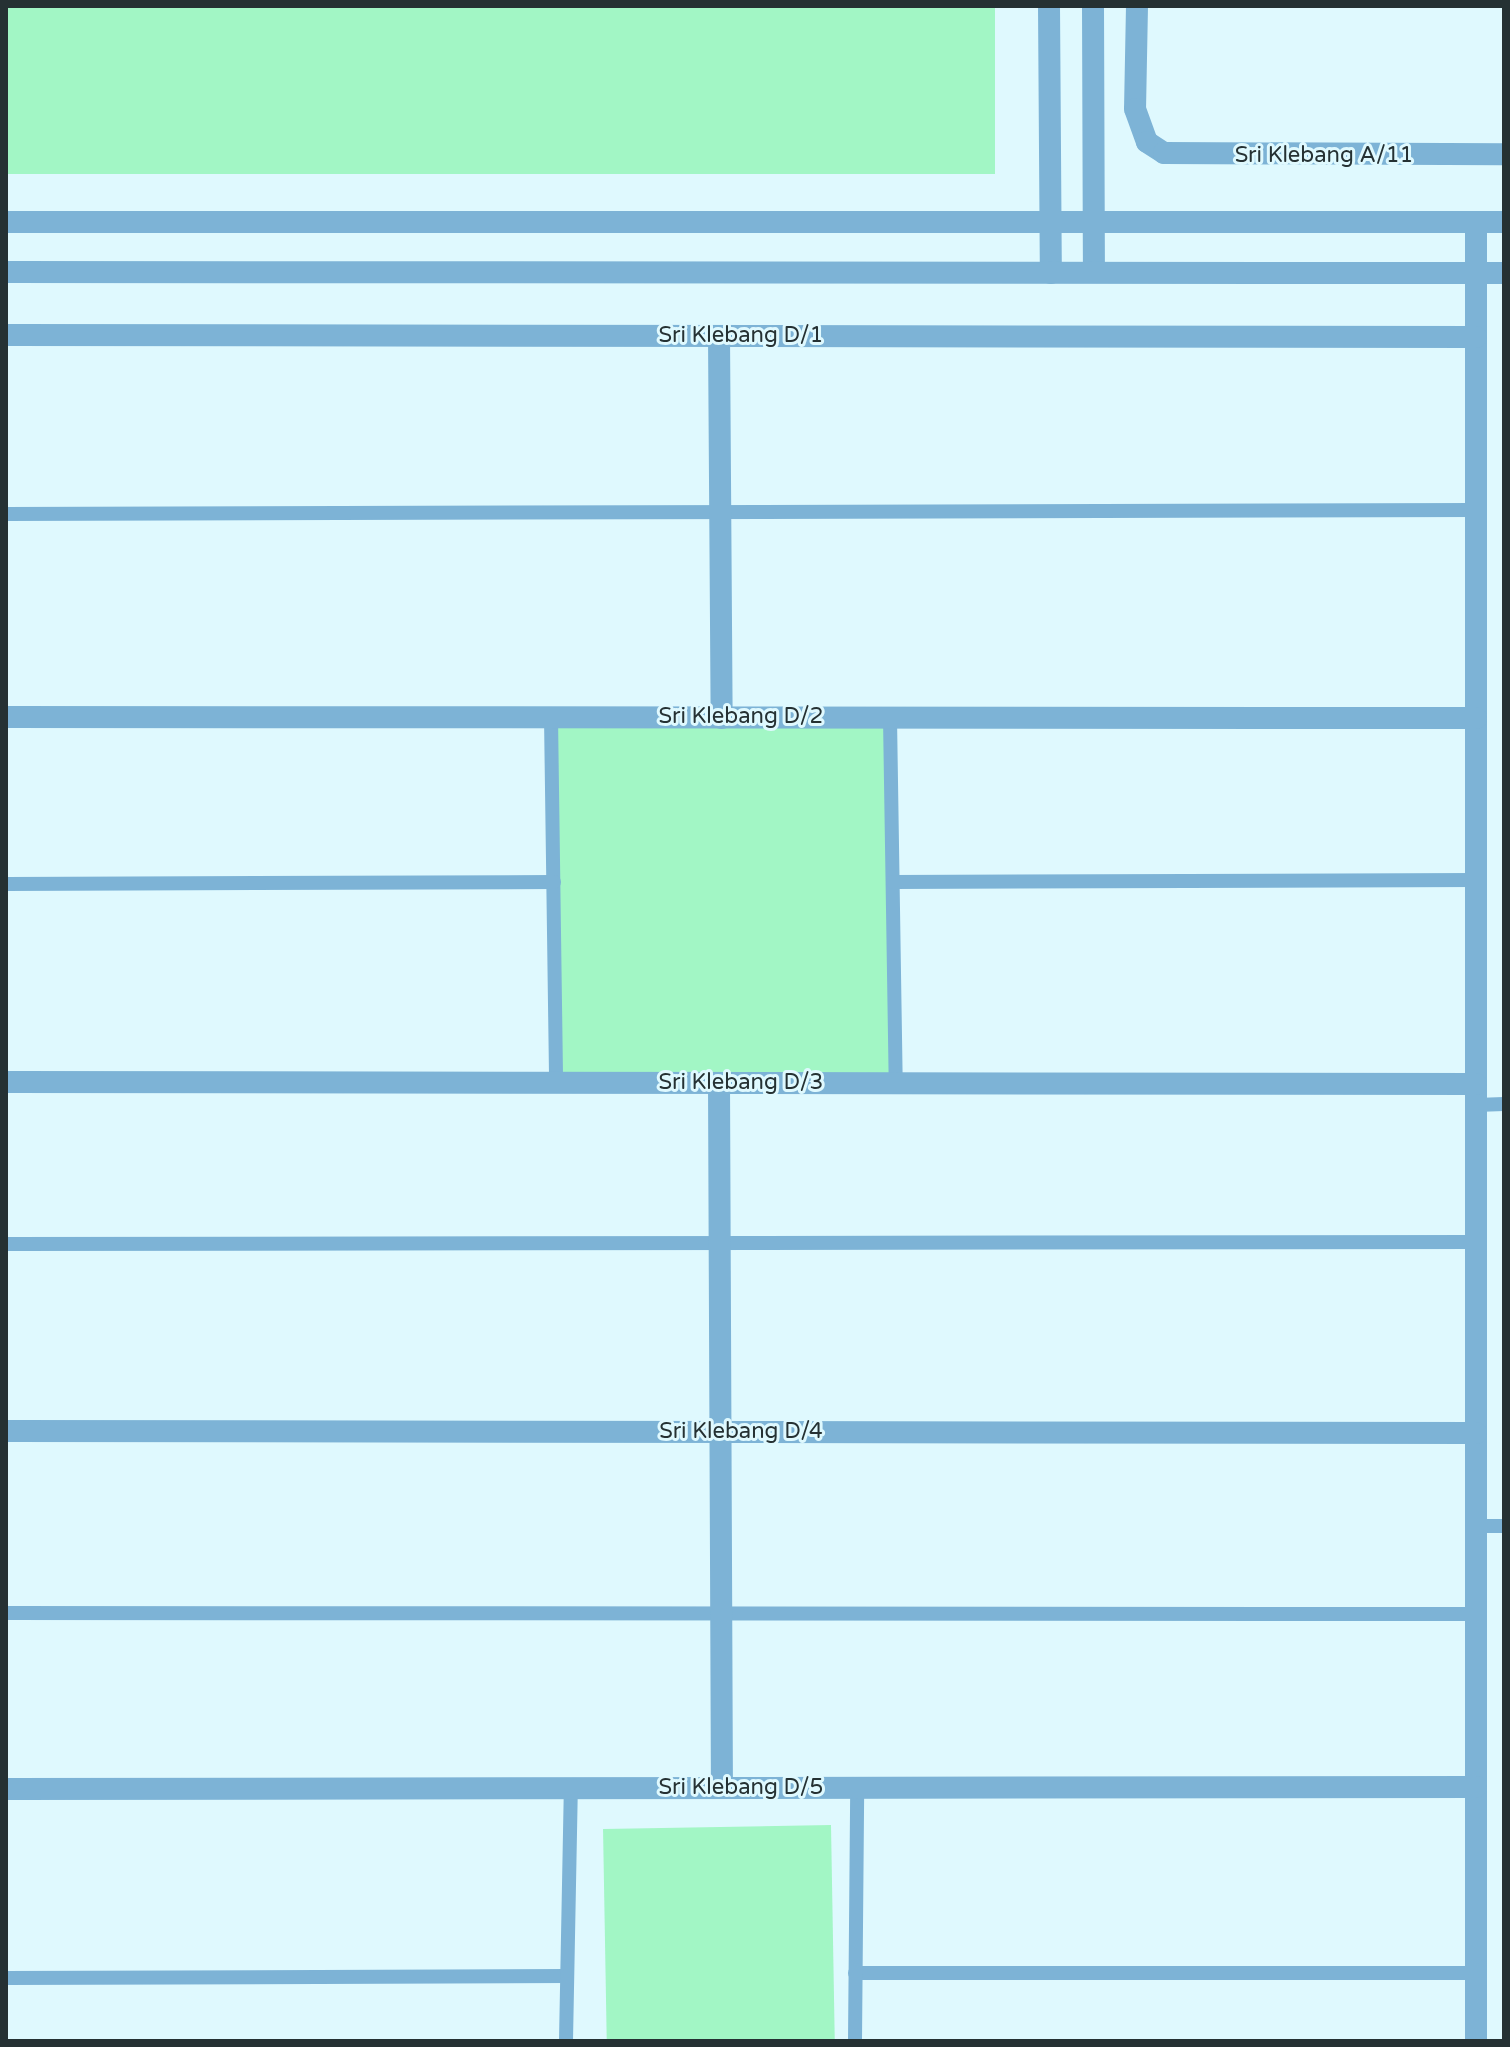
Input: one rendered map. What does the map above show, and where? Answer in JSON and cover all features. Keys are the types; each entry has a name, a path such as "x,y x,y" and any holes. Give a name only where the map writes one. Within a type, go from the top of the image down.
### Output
{"street":[{"path":"1049,6 1051,273"},
{"path":"1093,6 1094,272"},
{"name":"Sri Klebang A/11","path":"1137,6 1135,109 1147,142 1184,157 1504,154"},
{"path":"6,222 1504,222"},
{"path":"1476,222 1476,2041"},
{"path":"6,272 1504,273"},
{"name":"Sri Klebang D/1","path":"6,335 1476,337"},
{"path":"719,336 722,718"},
{"name":"Sri Klebang D/2","path":"6,717 1476,718"},
{"name":"Sri Klebang D/3","path":"6,1082 896,1083 1476,1094"},
{"path":"719,1083 722,1788"},
{"name":"Sri Klebang D/4","path":"6,1431 1476,1433"},
{"name":"Sri Klebang D/5","path":"6,1789 1476,1787"}],"lane":[{"path":"6,514 721,509 1476,510"},
{"path":"551,717 556,1083"},
{"path":"890,718 896,1083"},
{"path":"893,882 1476,880"},
{"path":"6,884 554,882"},
{"path":"1476,1094 1504,1104"},
{"path":"6,1244 719,1247 1476,1242"},
{"path":"1476,1526 1504,1526"},
{"path":"6,1613 1476,1614"},
{"path":"566,2041 571,1788"},
{"path":"855,2041 857,1788"},
{"path":"855,1973 1476,1973"},
{"path":"6,1978 567,1976"}],"green space":[{"path":"6,6 995,6 995,174 6,174"},
{"path":"551,717 890,717 890,1083 551,1083"},
{"path":"831,1825 835,2041 607,2041 603,1829"}]}
